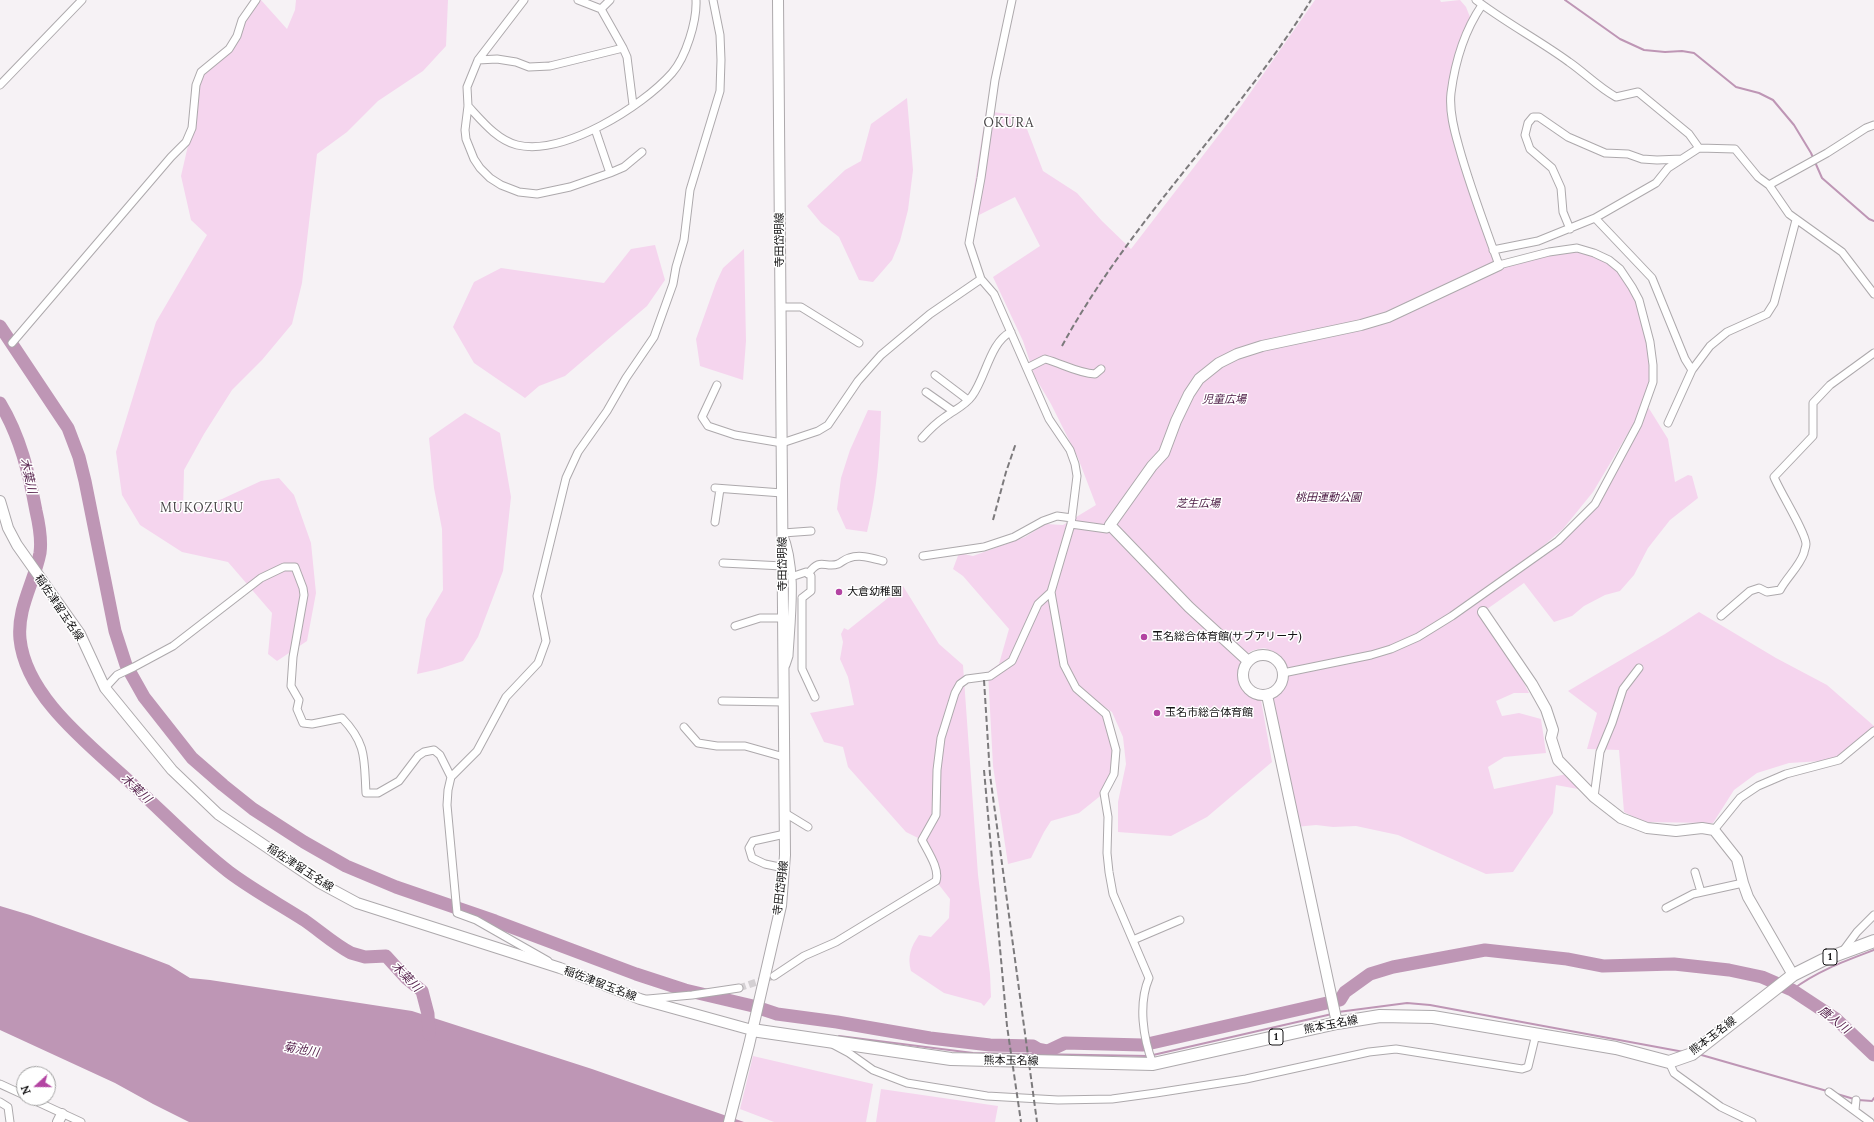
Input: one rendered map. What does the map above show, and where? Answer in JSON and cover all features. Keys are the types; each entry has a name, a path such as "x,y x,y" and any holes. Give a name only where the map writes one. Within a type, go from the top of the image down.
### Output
{"main road":[{"name":"寺田岱明線","path":"729,1122 749,1045 781,906 784,868 785,813 778,0"},
{"path":"1248,661 1189,607 1110,526 1152,466 1164,453 1176,421 1189,394 1199,379 1219,363 1237,354 1262,346 1357,326 1388,317 1498,265"},
{"name":"稲佐津留玉名線","path":"0,501 8,528 28,562 80,634 105,688 172,770 218,814 320,883 358,903 560,968 640,999 752,1030"},
{"path":"1483,612 1532,684 1546,709 1553,730 1551,738 1558,760 1594,797 1621,818 1647,828 1676,831 1702,828 1714,830 1737,859 1748,897 1791,977"},
{"path":"1260,655 1272,657 1281,666 1283,673 1282,683 1276,691 1267,695 1254,694 1245,685 1243,672 1248,661 1260,655"},
{"path":"1267,695 1336,1016"},
{"name":"熊本玉名線","path":"752,1030 951,1059 1152,1062 1336,1016 1433,1016 1616,1048 1669,1062 1692,1054 1791,977 1812,965 1842,952 1874,941"}],"street":[{"path":"0,85 82,0"},
{"path":"12,343 186,142 192,128 196,85 201,72 229,49 237,36 242,20 256,0"},
{"path":"524,0 478,60 467,87 468,106 464,130 474,159 490,178 501,185 519,192 537,194 570,187 610,173 624,166 642,152"},
{"path":"578,0 601,10 628,57 633,105"},
{"path":"601,10 610,0"},
{"path":"468,106 502,139 517,145 530,146 551,144 595,129 655,90 672,73 680,62 688,46 696,0"},
{"path":"560,968 476,920 457,913 447,805 448,790 451,778 477,751 506,698 538,663 546,641 537,596 566,478 578,452 607,411 626,378 654,337 673,284 676,267 684,240 690,190 720,91 720,35 713,0"},
{"path":"1012,0 995,80 982,178 969,244 981,279 994,294 1049,419 1070,450 1076,464 1077,476 1071,521 1051,592 1064,665 1076,688 1106,714 1116,750 1114,774 1104,792 1108,817 1107,853 1113,894 1149,978 1145,987 1143,1014 1146,1040 1152,1062"},
{"path":"1476,0 1519,30 1540,41 1569,62 1604,91 1616,98 1638,92 1689,134 1699,148"},
{"path":"1283,673 1371,655 1391,649 1418,637 1452,616 1558,541 1595,504 1638,424 1653,382 1653,365 1650,342 1639,300 1620,270 1609,260 1594,252 1577,248 1549,252 1498,265 1466,172 1453,125 1451,94 1460,54 1467,32 1482,5"},
{"path":"478,60 497,59 516,62 528,67 550,66 623,48"},
{"path":"1570,229 1563,212 1561,188 1552,168 1530,149 1525,135 1528,123 1533,117 1539,117 1568,137 1605,153 1628,154 1642,159 1682,159"},
{"path":"1769,185 1826,153 1866,128 1874,125"},
{"path":"595,129 610,173"},
{"path":"1493,250 1538,241 1595,218 1656,183 1668,168 1699,148 1736,149 1758,177 1769,185 1789,214 1842,252 1874,294"},
{"path":"1595,218 1652,278 1685,360 1692,370"},
{"path":"1668,423 1692,370 1718,338 1767,314 1774,303 1796,220"},
{"path":"717,385 702,418 708,426 736,435 782,443 818,431 828,425 858,381 881,355 930,314 981,279"},
{"path":"781,306 801,307 859,343"},
{"path":"922,438 933,426 968,400 980,382 998,342 1004,335 1011,332"},
{"path":"1721,616 1750,591 1759,588 1767,592 1780,590 1803,554 1806,544 1805,540 1799,525 1779,490 1774,477 1813,436 1813,403 1830,385 1874,353"},
{"path":"1027,368 1045,359 1059,363 1077,372 1095,374 1101,369"},
{"path":"935,375 968,400"},
{"path":"926,392 954,411"},
{"path":"715,522 718,489 782,493"},
{"path":"922,556 984,547 1014,537 1044,521 1057,516 1071,521 1107,529 1110,526"},
{"path":"784,673 789,656 792,593 787,544 783,533 811,531"},
{"path":"808,574 813,566 822,563 837,565 849,558 864,556 883,561"},
{"path":"723,563 783,566"},
{"path":"105,688 117,675 173,646 261,578 284,566 295,567 304,595 293,657 291,686 299,700 297,709 303,723 312,724 342,718 352,729 358,736 364,753 366,793 378,793 399,781 418,756 434,750 440,755 451,778"},
{"path":"791,577 806,572 811,576 812,591 802,598"},
{"path":"774,976 804,956 836,942 936,881 938,876 935,867 922,840 936,815 937,770 941,738 955,693 960,684 967,679 990,676 1012,661 1038,604 1051,592"},
{"path":"792,593 802,598"},
{"path":"802,598 802,669 815,697"},
{"path":"735,626 760,618 783,618"},
{"path":"1594,797 1600,752 1612,723 1623,689 1639,668"},
{"path":"722,701 784,702"},
{"path":"684,727 698,743 717,746 745,746 784,757"},
{"path":"1714,830 1740,798 1758,786 1786,774 1838,760 1874,731"},
{"path":"785,813 808,827"},
{"path":"784,868 752,858 749,848 753,842 785,834"},
{"path":"1695,872 1701,892"},
{"path":"1666,908 1693,894 1708,892 1734,884 1743,884"},
{"path":"1842,952 1857,932 1874,915"},
{"path":"1133,940 1180,920"},
{"path":"640,999 692,996 739,988"},
{"path":"828,1042 849,1053 873,1070 907,1082 955,1092 987,1096 1058,1100 1112,1099 1156,1094 1246,1079 1369,1052 1396,1049 1522,1068 1528,1067 1536,1034"},
{"path":"1669,1062 1674,1073 1721,1106 1752,1122"},
{"path":"0,1084 16,1092"},
{"path":"1829,1092 1870,1122"},
{"path":"1855,1110 1856,1100"},
{"path":"0,1102 8,1107 10,1122"},
{"path":"41,1106 60,1118 81,1122"}],"green space":[{"path":"257,0 261,0 287,29 295,10 296,0 448,0 446,46 423,71 378,101 347,132 317,154 302,283 292,324 262,360 232,390 204,434 184,470 183,512 222,499 261,481 279,478 294,495 311,543 316,593 307,641 277,661 268,654 272,613 228,562 182,552 140,525 122,495 116,452 156,322 207,235 191,220 181,176 192,128 201,72 229,49"},
{"path":"1315,0 1440,0 1441,2 1460,0 1466,7 1472,22 1454,83 1453,125 1498,265 1540,253 1584,250 1609,260 1632,287 1650,342 1653,382 1634,423 1593,492 1563,529 1515,570 1556,542 1595,504 1630,438 1645,402 1668,439 1675,482 1688,475 1692,476 1698,498 1670,520 1648,548 1634,575 1620,591 1605,595 1584,606 1572,616 1554,622 1524,583 1480,614 1522,679 1529,693 1514,693 1496,701 1502,716 1519,713 1541,719 1546,753 1504,757 1488,767 1494,789 1567,774 1578,789 1556,785 1553,813 1513,872 1486,874 1398,835 1356,826 1333,827 1316,825 1295,827 1268,698 1276,694 1280,689 1286,669 1284,660 1278,654 1264,648 1247,654 1242,660 1239,668 1239,675 1240,682 1247,694 1253,698 1261,700 1272,762 1207,817 1171,836 1118,832 1118,802 1126,764 1123,737 1112,712 1080,690 1106,714 1116,750 1114,774 1104,793 1079,813 1051,821 1031,858 1008,864 993,766 988,672 999,664 1009,629 963,576 953,569 959,553 973,556 1025,537 1046,524 1063,525 1096,505 1078,458 1051,404 1035,377 1023,341 993,277 1040,246 1015,197 969,220 986,111 1022,116 1043,171 1077,193 1102,221 1131,249 1241,106"},
{"path":"907,98 913,170 908,210 900,241 892,260 873,282 859,280 839,237 821,223 807,206 845,170 861,161 871,124"},
{"path":"655,245 665,280 647,306 565,376 539,386 525,398 474,363 453,327 474,282 501,268 604,283 631,249"},
{"path":"744,249 746,341 743,380 700,366 696,339 716,283 723,268"},
{"path":"868,410 881,411 877,472 867,532 846,529 837,509 841,478 850,450"},
{"path":"465,413 500,433 511,497 503,571 478,637 463,661 417,674 426,619 443,590 442,529 434,488 429,438"},
{"path":"903,586 939,644 963,665 978,875 990,974 991,997 984,1006 981,1003 944,993 911,971 909,961 910,952 914,944 919,935 931,937 949,918 950,899 936,881 936,870 922,840 906,832 848,767 843,747 824,742 810,713 854,705 848,677 840,659 843,642 841,634 844,628 848,630"},
{"path":"1699,612 1776,658 1827,685 1874,726 1874,731 1839,760 1789,763 1757,773 1734,790 1713,823 1644,822 1624,812 1619,750 1587,749 1597,713 1568,691 1665,634"},
{"path":"753,1056 873,1084 866,1122 774,1122 740,1109"},
{"path":"881,1089 998,1106 995,1122 876,1122"}],"water":[{"name":"菊池川","path":"0,906 30,915 143,955 169,965 190,978 412,1011 592,1069 744,1122 189,1122 115,1083 0,1030"}],"waterway":[{"path":"1565,0 1620,39 1644,50 1665,52 1682,51 1694,53 1736,87 1759,93 1773,100 1794,125 1811,153 1822,178 1869,219 1874,221"},
{"name":"唐人川","path":"0,326 68,428 79,457 85,481 115,631 126,665 144,697 192,758 253,809 304,842 346,866 396,887 495,921 636,974 685,990 753,1006 777,1014 837,1022 930,1038 990,1045 1033,1046 1038,1049 1048,1051 1065,1043 1143,1045 1340,1000 1345,992 1370,974 1393,967 1485,950 1567,959 1603,966 1674,964 1729,970 1762,977 1792,990 1836,1019 1874,1055"},
{"name":"木葉川","path":"0,403 13,428 23,455 39,526 41,542 40,553 23,606 20,639 25,661 35,682 48,702 82,739 192,841 238,879 304,920 333,942 351,953 365,957 386,956 406,978 422,991 428,1014 429,1034"},
{"path":"1792,990 1821,972 1874,950"},
{"path":"1338,1012 1407,1003 1430,1005 1684,1052"},
{"path":"1153,1055 1332,1014"},
{"path":"839,1036 973,1053 1148,1056"},
{"path":"1698,1054 1827,1091"},
{"path":"1837,1094 1854,1099"},
{"path":"1858,1100 1872,1101 1874,1098"}],"tunnel":[{"path":"739,988 774,976"}],"railway":[{"path":"1062,346 1089,300 1119,256 1151,213 1250,88 1282,44 1311,0"},
{"path":"993,520 1006,472 1016,443"},
{"path":"984,680 990,775 1037,1122"},
{"path":"984,770 1007,1026 1021,1122"}],"place":[{"name":"大倉幼稚園","path":"839,592"},
{"name":"玉名総合体育館(サブアリーナ)","path":"1144,637"},
{"name":"玉名市総合体育館","path":"1157,713"}],"district":[{"name":"OKURA","path":"1009,123"},
{"name":"MUKOZURU","path":"202,508"}],"park label":[{"name":"児童広場","path":"1224,400"},
{"name":"桃田運動公園","path":"1328,498"},
{"name":"芝生広場","path":"1198,504"}]}
